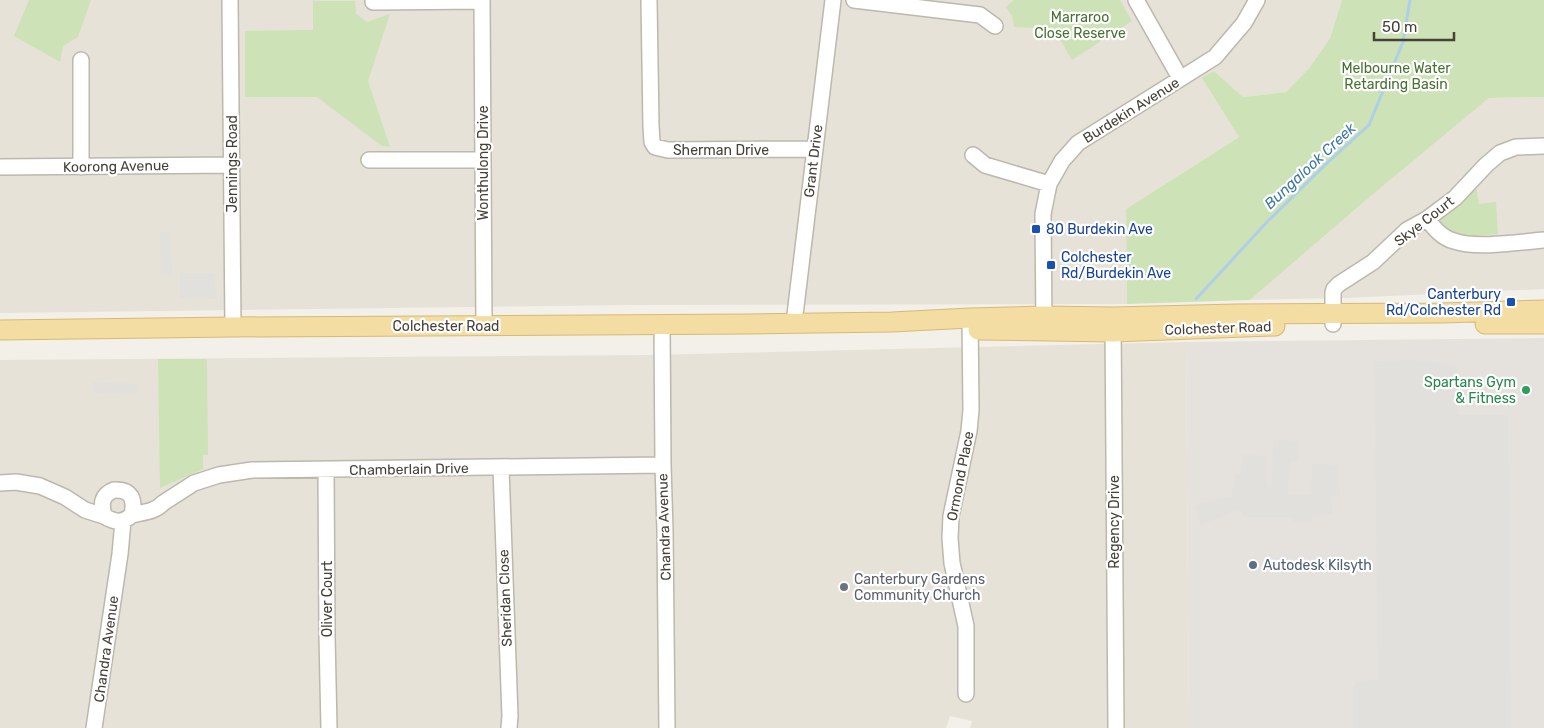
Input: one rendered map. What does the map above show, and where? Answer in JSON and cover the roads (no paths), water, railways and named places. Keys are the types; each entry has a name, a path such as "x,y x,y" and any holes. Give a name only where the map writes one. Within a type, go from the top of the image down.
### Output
{"main road":[{"name":"Colchester Road","path":"0,330 892,322 1113,324 1333,319 1544,310"},
{"name":"Colchester Road","path":"1333,319 1544,324"}],"street":[{"name":"Jennings Road","path":"230,0 233,327"},
{"path":"373,2 482,0"},
{"name":"Wonthulong Drive","path":"482,0 484,326"},
{"name":"Sherman Drive","path":"649,0 651,126 652,142 655,147 668,150 814,149"},
{"name":"Grant Drive","path":"794,323 833,0"},
{"path":"854,0 980,15 995,26"},
{"path":"1136,0 1180,78"},
{"name":"Burdekin Avenue","path":"1044,323 1043,214 1049,184 1062,160 1078,143 1215,57 1244,23 1257,0"},
{"path":"81,60 81,167"},
{"name":"Skye Court","path":"1333,319 1333,293 1336,287 1373,262 1413,226 1427,219 1455,198 1500,153 1516,147 1544,146"},
{"path":"972,155 985,165 1049,184"},
{"path":"369,160 482,160"},
{"name":"Koorong Avenue","path":"0,167 232,165"},
{"path":"1427,219 1446,238 1461,243 1482,244 1544,240"},
{"name":"Ormond Place","path":"966,694 966,626 952,563 950,538 951,516 970,431 970,324"},
{"name":"Regency Drive","path":"1113,324 1116,728"},
{"name":"Chandra Avenue","path":"662,325 662,464 666,532 667,728"},
{"name":"Chamberlain Drive","path":"117,518 150,511 159,507 194,482 219,475 252,470 501,468 662,464"},
{"name":"Sheridan Close","path":"501,468 509,728"},
{"name":"Oliver Court","path":"326,470 329,728"},
{"path":"0,482 16,482 40,486 65,497 85,510 117,518"},
{"path":"119,490 129,494 134,504 117,518 102,505 105,496 109,492 119,490"},
{"path":"65,497 89,500 105,496"},
{"path":"133,499 163,503"},
{"name":"Chandra Avenue","path":"94,728 120,554 117,518"}],"waterway":[{"name":"Bungalook Creek","path":"1196,299 1267,222 1369,125 1403,42 1410,0"}],"place":[{"name":"80 Burdekin Ave","path":"1036,229"},
{"name":"Colchester Rd/Burdekin Ave","path":"1051,265"},
{"name":"Canterbury Rd/Colchester Rd","path":"1511,302"},
{"name":"Spartans Gym & Fitness","path":"1526,390"},
{"name":"Autodesk Kilsyth","path":"1253,565"},
{"name":"Canterbury Gardens Community Church","path":"844,587"}],"park label":[{"name":"Marraroo Close Reserve","path":"1080,25"},
{"name":"Melbourne Water Retarding Basin","path":"1396,76"}]}
